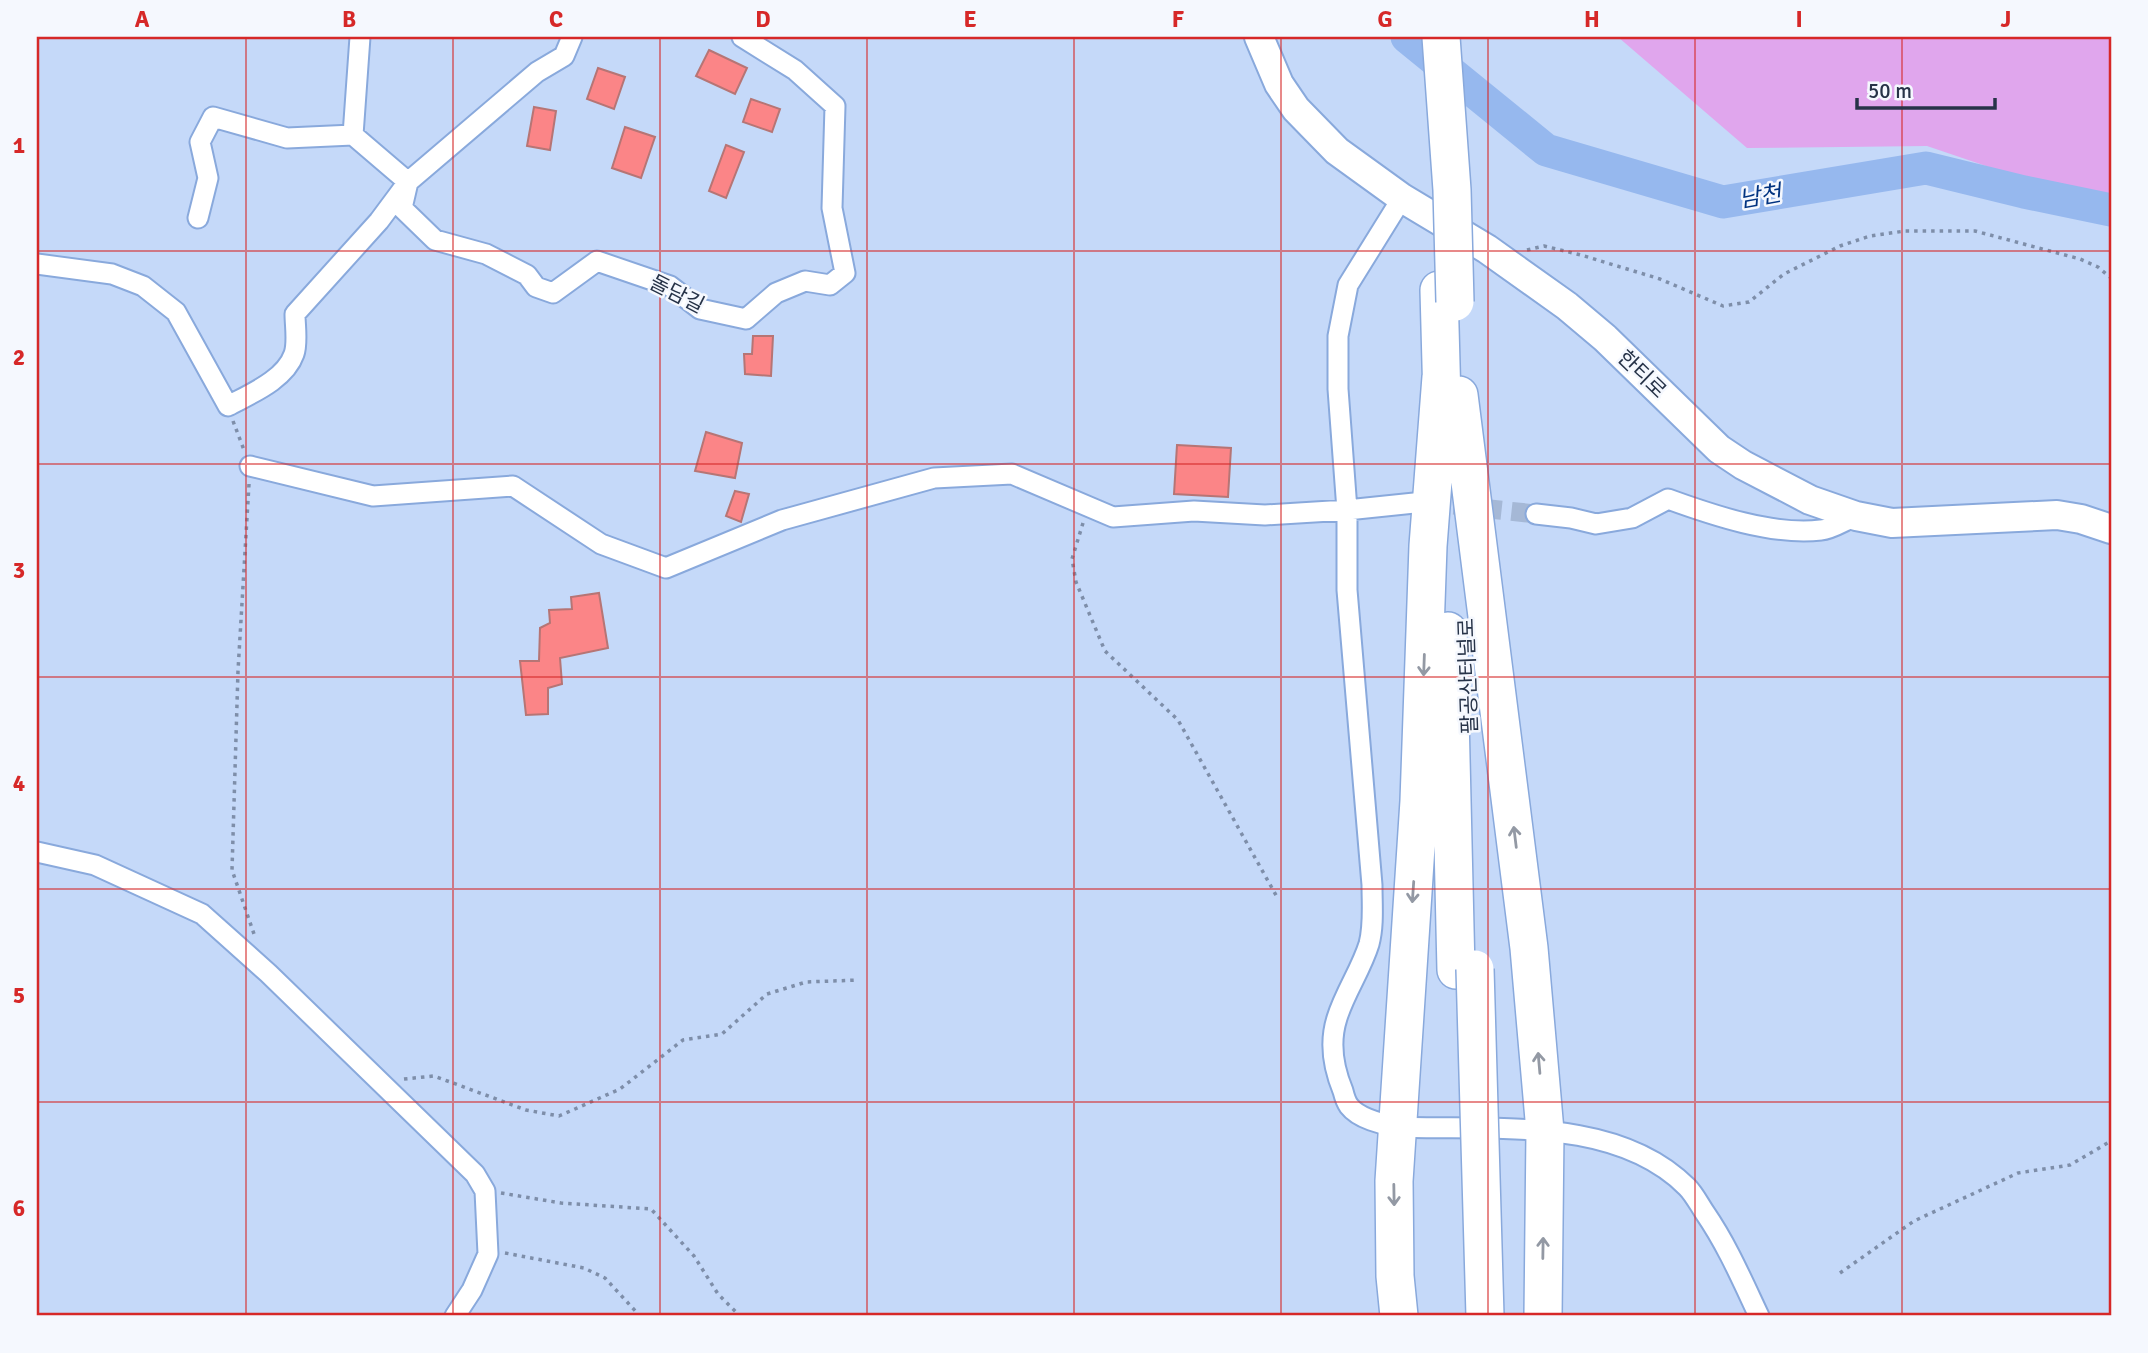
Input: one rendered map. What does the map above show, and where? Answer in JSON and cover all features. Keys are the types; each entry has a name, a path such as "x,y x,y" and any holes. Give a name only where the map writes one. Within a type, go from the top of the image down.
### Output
{"highway":[{"name":"팔공산터널로","path":"1425,37 1447,296 1450,386 1465,970 1466,1316"},
{"name":"팔공산터널로","path":"1441,37 1452,190 1447,296"},
{"path":"1399,1316 1394,1249 1394,1181 1419,801 1429,547 1450,386"},
{"path":"1450,386 1529,948 1545,1131 1543,1316"},
{"name":"팔공산터널로","path":"1465,970 1485,1316"}],"street":[{"path":"353,135 360,37"},
{"path":"37,264 112,274 143,286 176,312 228,406 263,387 284,370 295,353 295,314 379,221 408,182 537,72 564,56 572,37"},
{"name":"돌담길","path":"408,182 402,208 435,240 486,254 527,275 536,287 553,293 597,261 670,286 700,309 746,318 776,293 805,281 830,285 845,273 832,208 835,106 795,70 742,37"},
{"name":"한티로","path":"1259,37 1279,84 1296,108 1337,151 1402,198 1510,264 1605,338 1719,449 1776,484 1856,516 1892,523 2057,515 2081,519 2111,529"},
{"path":"198,218 208,178 200,142 213,117 287,138 353,135 408,182"},
{"path":"1402,198 1348,285 1338,336 1347,590 1373,922 1369,943 1337,1015 1333,1031 1332,1053 1336,1073 1349,1107 1367,1118 1397,1127 1545,1131 1582,1135 1621,1145 1662,1166 1688,1188 1724,1240 1759,1316"},
{"path":"250,466 373,496 513,486 601,544 666,568 782,520 934,478 1012,474 1112,517 1194,511 1265,515 1424,502"},
{"path":"1536,514 1596,524 1632,518 1668,499 1714,516 1784,530 1824,530 1856,516"},
{"path":"37,852 95,865 202,914 268,973 475,1174 485,1191 488,1254 472,1290 455,1316"}],"path":[{"path":"1510,264 1530,248 1544,246 1660,279 1723,306 1734,306 1749,302 1784,274 1840,246 1870,236 1905,230 1940,229 1975,231 2053,250 2098,267 2111,278"},
{"path":"228,406 250,466 238,671 232,870 254,934"},
{"path":"1088,507 1072,559 1076,582 1105,652 1178,720 1277,897"},
{"path":"378,1082 434,1076 526,1110 559,1116 621,1088 683,1040 722,1034 767,994 806,982 858,980"},
{"path":"1840,1273 1914,1221 2018,1173 2070,1165 2111,1141"},
{"path":"485,1191 561,1203 651,1209 694,1256 718,1294 740,1316"},
{"path":"488,1249 584,1268 605,1278 640,1316"}],"shaded area":[{"path":"1618,37 2111,37 2111,193 2080,198 1927,146 1747,148"}],"building":[{"path":"709,50 747,68 735,94 696,76"},
{"path":"598,68 625,77 614,109 587,99"},
{"path":"751,99 780,109 772,132 743,122"},
{"path":"534,107 556,111 550,150 527,146"},
{"path":"625,127 655,137 641,178 612,168"},
{"path":"726,145 744,152 726,198 709,191"},
{"path":"753,336 773,336 771,376 745,374 744,354 752,354"},
{"path":"706,432 742,443 735,478 695,471"},
{"path":"1177,445 1231,448 1228,497 1174,494"},
{"path":"735,491 749,494 741,522 726,516"},
{"path":"599,593 608,648 560,658 562,684 548,688 548,714 526,715 520,661 539,661 540,628 550,623 549,610 572,609 571,597"}],"waterway":[{"name":"남천","path":"1407,37 1546,150 1723,202 1926,168 2111,210"}],"tunnel":[{"path":"1425,502 1536,514"}]}
